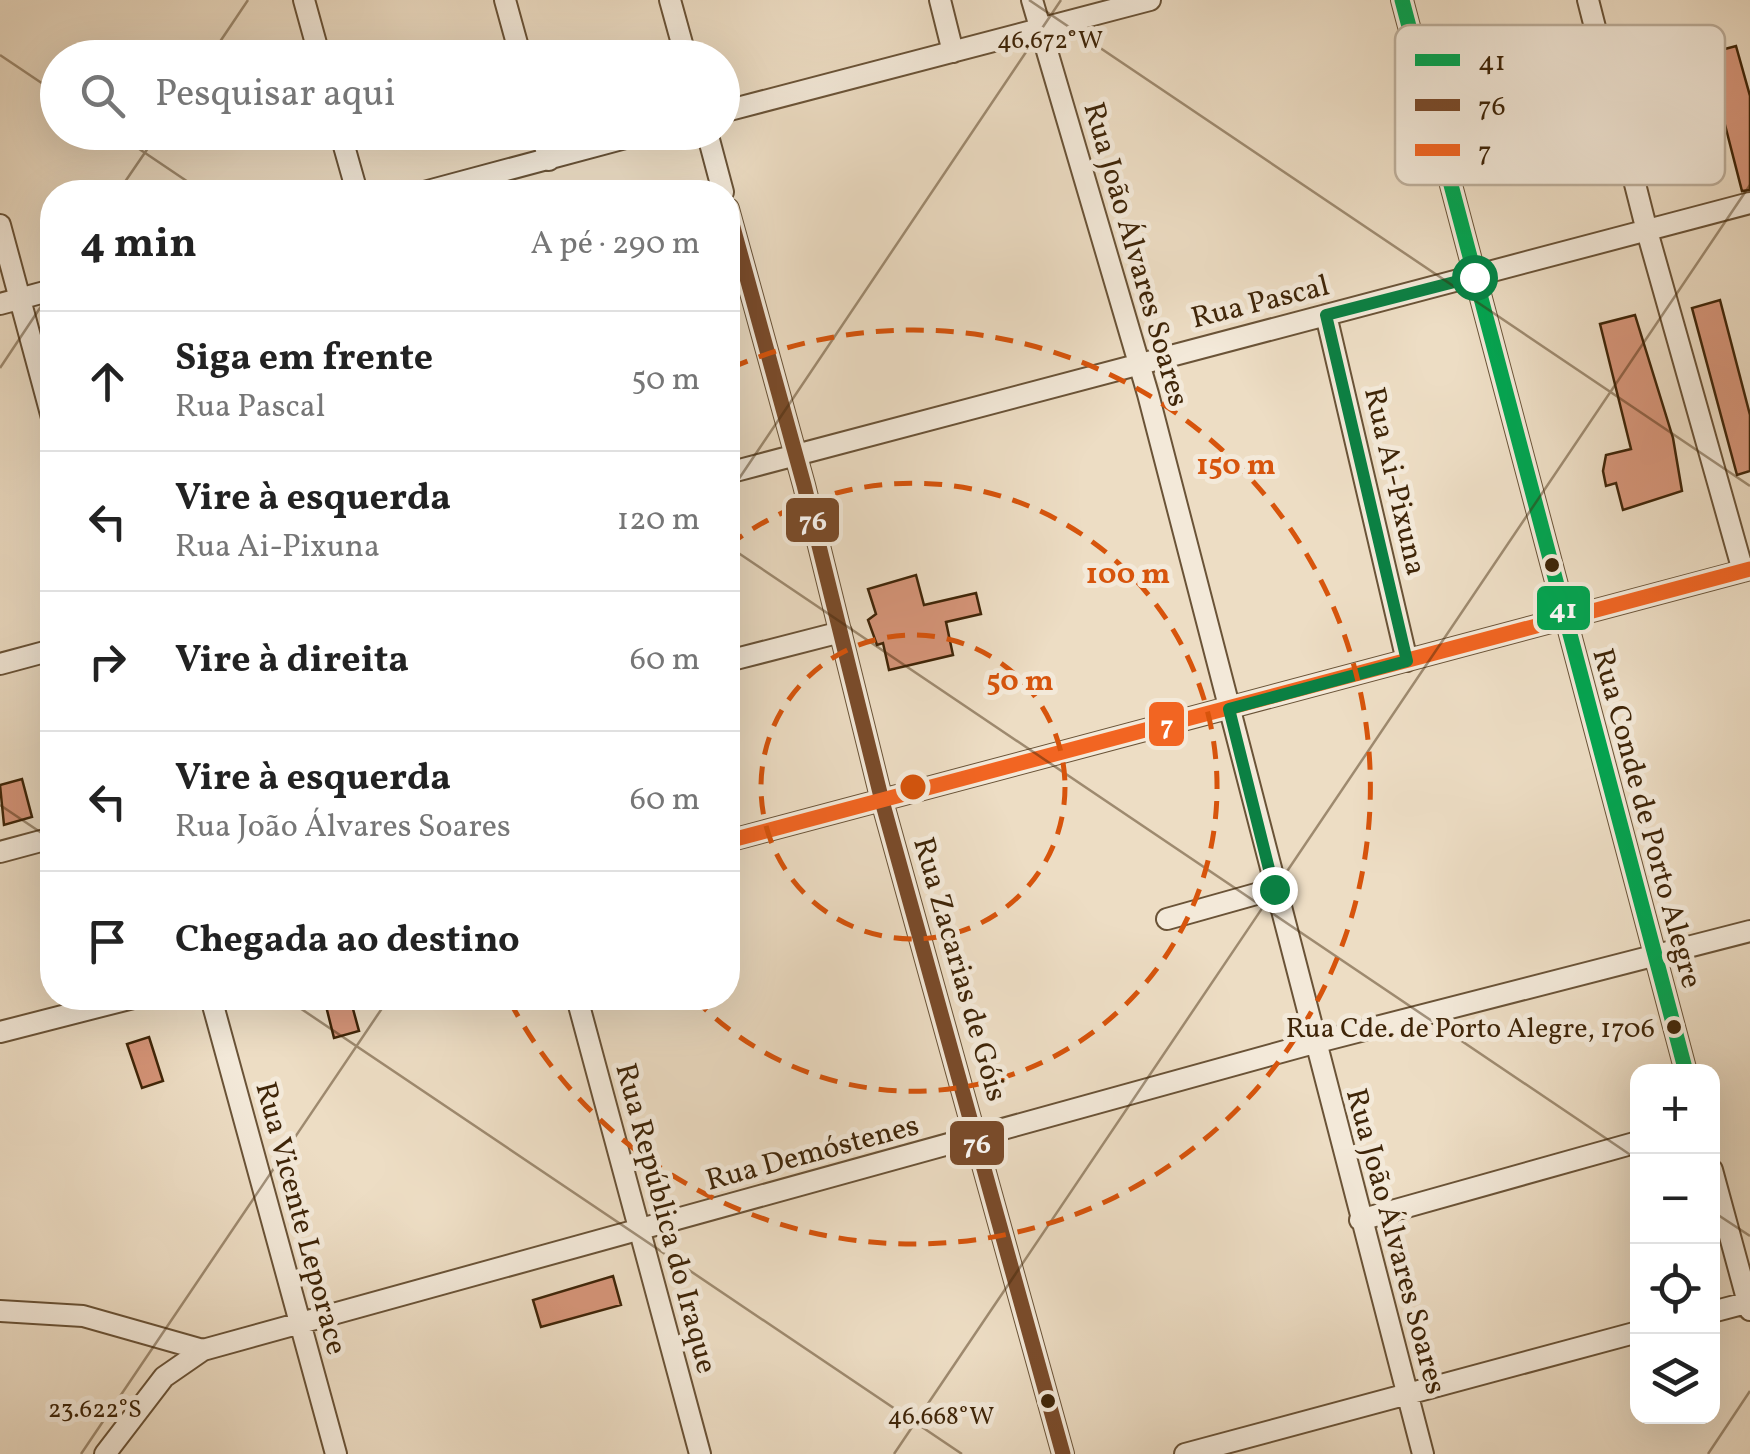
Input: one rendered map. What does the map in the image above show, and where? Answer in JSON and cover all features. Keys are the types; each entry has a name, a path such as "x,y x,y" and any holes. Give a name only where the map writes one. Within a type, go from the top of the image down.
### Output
{"street":[{"path":"304,0 315,40"},
{"path":"506,0 516,40"},
{"path":"670,0 681,40"},
{"path":"940,0 953,52"},
{"name":"Rua João Álvares Soares","path":"1032,0 1139,363 1423,1454"},
{"path":"740,107 1150,0"},
{"name":"Rua Conde de Porto Alegre","path":"1402,0 1408,25"},
{"path":"1588,0 1594,25"},
{"path":"345,150 354,180"},
{"path":"546,150 548,160"},
{"path":"470,180 584,150"},
{"path":"711,150 720,180"},
{"name":"Rua Conde de Porto Alegre","path":"1450,185 1684,1064"},
{"path":"740,838 1747,570 1635,185"},
{"name":"Rua Pascal","path":"740,470 1750,203"},
{"path":"0,225 10,302 40,385"},
{"name":"Rua Zacarias de Góis","path":"740,253 882,801 979,1138 1063,1454"},
{"path":"10,302 40,293"},
{"name":"Rua Ai-Pixuna","path":"1326,315 1407,661"},
{"path":"740,658 841,632"},
{"path":"0,664 40,653"},
{"path":"0,852 40,841"},
{"path":"1167,919 1274,889"},
{"name":"Rua Demóstenes","path":"105,1454 164,1377 204,1350 1314,1043 1654,952 1750,931"},
{"path":"0,1032 86,1010"},
{"name":"Rua Vicente Leporace","path":"214,1010 333,1444"},
{"name":"Rua República do Iraque","path":"580,1010 700,1454"},
{"path":"1360,1220 1630,1144"},
{"path":"1720,1199 1749,1304 1720,1310"},
{"path":"0,1311 100,1319 204,1350"},
{"path":"1184,1454 1631,1334"},
{"path":"314,1454 333,1444"}],"building":[{"path":"1736,46 1750,96 1750,190 1742,191 1725,125 1725,49"},
{"path":"1720,300 1750,415 1750,471 1737,475 1692,308"},
{"path":"1635,315 1673,438 1682,491 1623,510 1616,483 1606,486 1603,471 1606,455 1631,449 1600,324"},
{"path":"916,575 924,605 976,593 981,614 946,622 953,655 889,670 883,643 877,645 868,620 876,614 868,589"},
{"path":"22,779 32,817 4,825 0,785"},
{"path":"327,1010 353,1010 359,1031 334,1038"},
{"path":"149,1037 163,1081 142,1088 127,1044"},
{"path":"613,1276 621,1305 541,1327 533,1300"}],"transit line":[{"name":"41","path":"1402,0 1409,25"},
{"name":"41","path":"1451,185 1684,1064"},
{"name":"76","path":"740,253 804,485 882,801 1063,1454"},
{"name":"7","path":"740,838 1750,569"}],"place":[{"name":"Rua Cde. de Porto Alegre, 1706","path":"1674,1027"}],"route":[{"path":"1274,889 1229,709 1407,661 1326,315 1474,277"}]}
